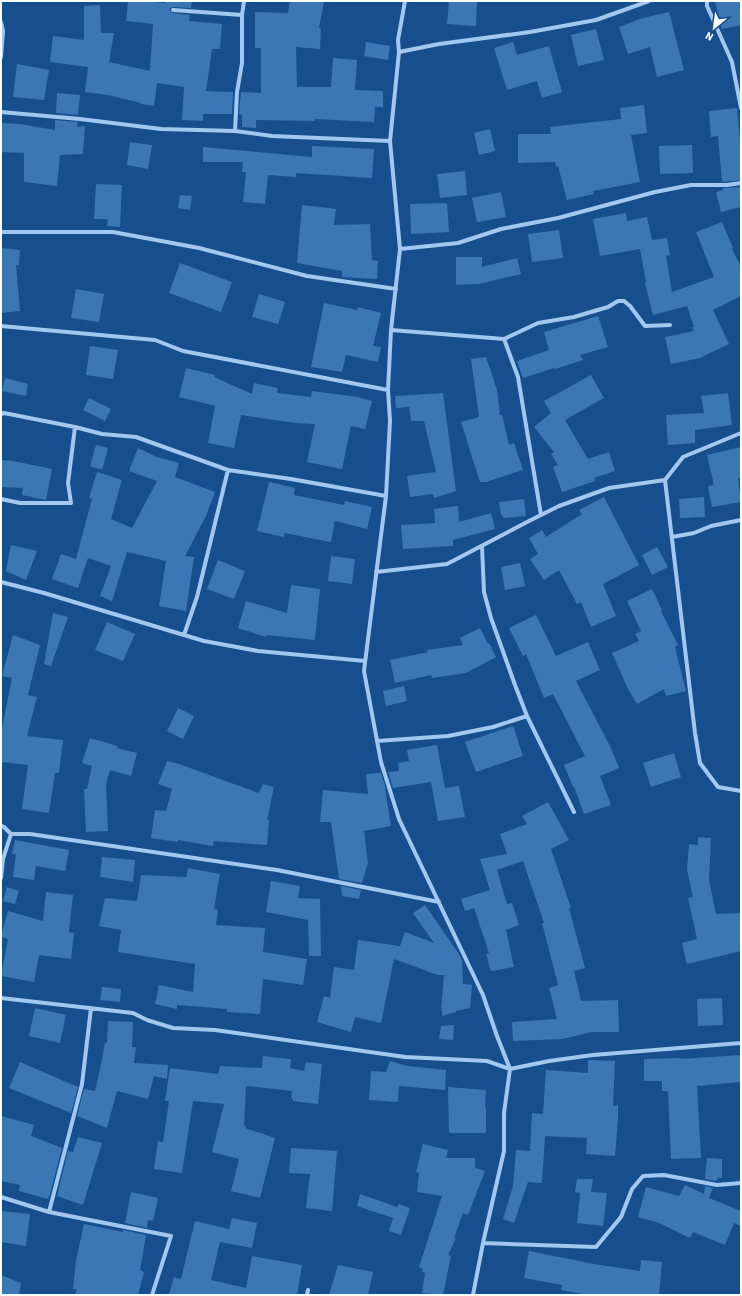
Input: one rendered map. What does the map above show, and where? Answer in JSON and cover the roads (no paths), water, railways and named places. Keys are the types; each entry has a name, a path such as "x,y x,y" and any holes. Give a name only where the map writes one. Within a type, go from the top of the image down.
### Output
{"street":[{"path":"235,131 237,92 242,63 242,15 244,1"},
{"path":"405,1 398,40 399,52 390,141 400,249 391,330 388,390 390,421 386,496 364,671 381,762 399,819 483,995 510,1069 504,1113 504,1151 473,1295"},
{"path":"399,52 440,44 530,32 596,20 649,1"},
{"path":"707,1 732,62 741,108"},
{"path":"173,10 242,15"},
{"path":"1,22 3,31 1,57"},
{"path":"1,112 80,119 161,129 235,131 272,136 390,141"},
{"path":"400,249 458,243 501,229 558,218 655,192 691,185 727,185 741,183"},
{"path":"1,232 113,232 199,248 307,276 396,289"},
{"path":"391,330 504,339 538,323 574,317 608,308 618,301 624,302 630,306 645,326 670,325"},
{"path":"1,326 155,340 183,351 388,390"},
{"path":"504,339 518,377 541,515"},
{"path":"1,414 4,413 75,426 102,434 136,437 228,470 291,478 386,496"},
{"path":"1,499 20,504 71,503 68,483 75,426"},
{"path":"376,572 447,564 559,506 609,488 665,480 683,457 741,434"},
{"path":"184,635 197,597 228,470"},
{"path":"665,480 700,764 718,787 741,791"},
{"path":"672,537 694,533 711,526 741,520"},
{"path":"482,546 484,592 491,618 527,716 574,812"},
{"path":"1,582 44,593 204,641 258,651 365,661"},
{"path":"377,741 448,736 493,727 527,716"},
{"path":"1,826 11,834 30,834 277,870 439,902"},
{"path":"1,878 2,859 11,834"},
{"path":"1,998 133,1013 147,1020 173,1028 215,1030 405,1057 487,1061 510,1069 549,1061 593,1055 741,1043"},
{"path":"49,1212 82,1084 92,1008"},
{"path":"483,1243 596,1248 621,1217 632,1189 643,1176 664,1175 717,1184 741,1183"},
{"path":"1,1197 49,1212 171,1236 152,1295"},
{"path":"307,1295 308,1290"}]}
